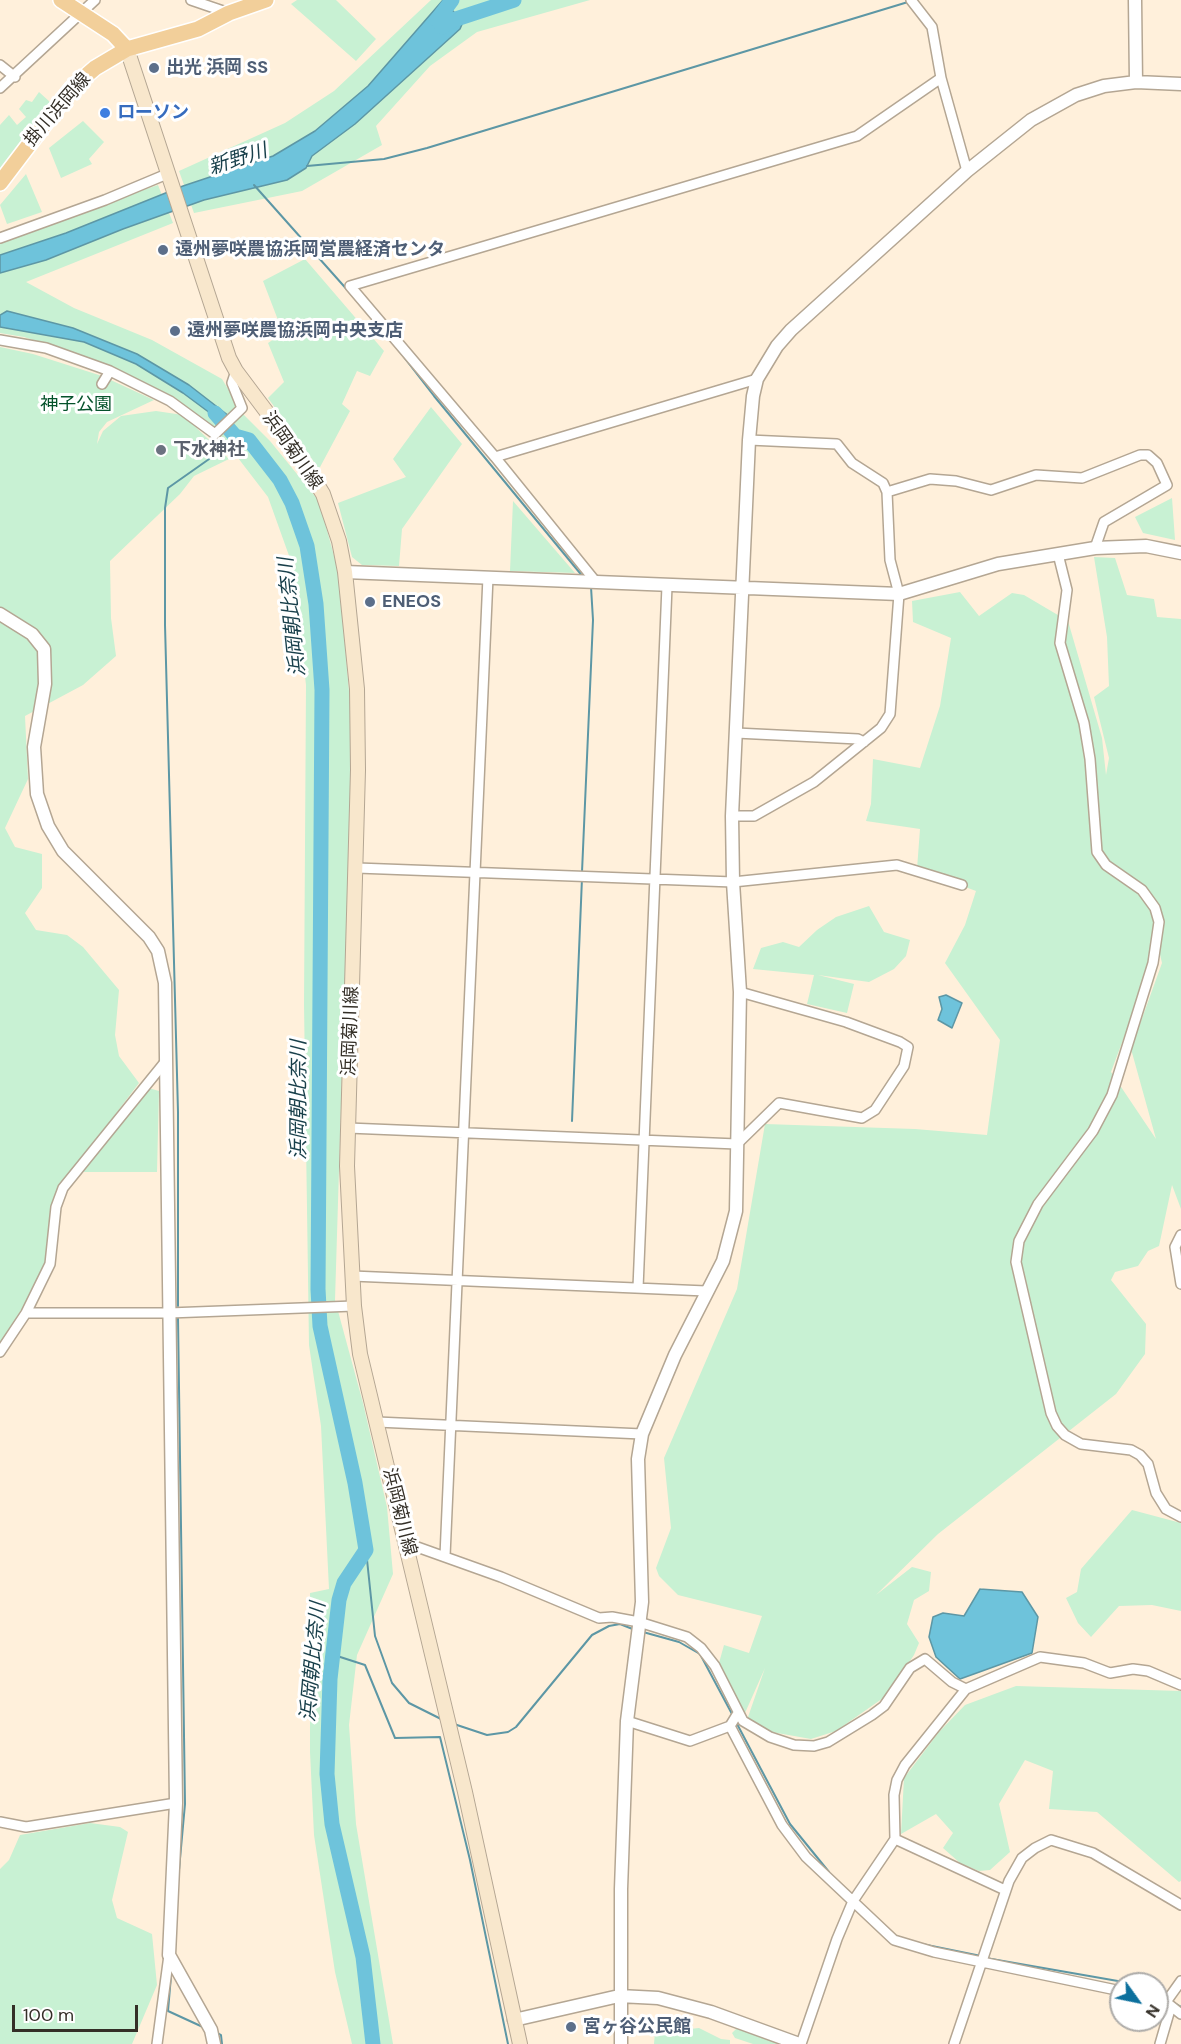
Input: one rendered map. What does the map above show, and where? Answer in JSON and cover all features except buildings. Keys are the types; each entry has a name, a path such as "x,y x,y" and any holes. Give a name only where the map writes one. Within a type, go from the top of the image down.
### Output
{"main road":[{"path":"61,0 113,34 127,49"},
{"name":"掛川浜岡線","path":"0,183 72,88 95,68 127,49 198,29 225,7 266,0"},
{"name":"浜岡菊川線","path":"127,49 223,342 236,371 299,455 318,485 331,514 345,572 357,689 357,868 348,1128 351,1276 348,1305 465,1792 519,2044"}],"street":[{"path":"0,88 15,77 95,0"},
{"path":"191,0 201,5 225,7"},
{"path":"910,0 932,27 941,78 967,171"},
{"path":"1135,0 1136,82"},
{"path":"0,65 15,77"},
{"path":"596,582 495,457 350,286 857,136 941,78"},
{"path":"621,2044 619,1996 627,1721 642,1602 638,1459 642,1434 675,1355 723,1261 736,1211 740,993 733,882 732,816 749,440 757,379 777,346 791,330 967,171 1030,120 1057,104 1104,86 1136,82 1181,84"},
{"path":"0,238 167,175"},
{"path":"0,340 46,348 110,371 170,401 215,434 242,408 232,383 236,371"},
{"path":"102,384 110,371"},
{"path":"495,457 757,379"},
{"path":"732,816 754,816 814,782 881,728 890,714 899,594 890,560 887,492 883,483 852,463 837,444 749,440"},
{"path":"887,492 930,479 956,481 991,490 1036,475 1083,478 1140,455 1148,455 1157,463 1167,485 1104,522 1095,548"},
{"path":"345,572 899,594 998,564 1095,548 1146,546 1181,553"},
{"path":"1058,554 1067,590 1060,643 1084,723 1090,759 1097,852 1106,865 1142,890 1155,908 1159,922 1153,963 1112,1095 1093,1131 1038,1203 1019,1241 1016,1262 1051,1413 1057,1426 1065,1435 1081,1443 1131,1450 1140,1455 1148,1464 1156,1493 1167,1509 1181,1517"},
{"path":"445,1556 488,577"},
{"path":"638,1288 642,1141 667,586"},
{"path":"0,614 32,633 44,649 45,684 34,747 37,794 48,826 63,851 149,937 158,951 165,983 176,1803 169,1955 157,2044"},
{"path":"736,733 858,739 864,742"},
{"path":"357,868 733,882 897,865 962,885"},
{"path":"348,1128 737,1144 779,1103 862,1118 875,1110 904,1066 908,1047 900,1042 846,1022 740,993"},
{"path":"0,1352 26,1313 50,1264 56,1207 63,1188 165,1062"},
{"path":"1181,1235 1175,1247 1181,1284"},
{"path":"351,1276 706,1291"},
{"path":"26,1313 169,1313 348,1305"},
{"path":"377,1422 642,1434"},
{"path":"406,1542 599,1618 612,1617 639,1622 687,1637 701,1648 715,1666 738,1713 752,1728 794,1745 814,1746 828,1742 884,1706 910,1668 925,1659 952,1682 966,1689"},
{"path":"514,2020 619,1996 658,1998 680,2003 800,2044 837,1940 854,1901 895,1839 894,1795 897,1780 905,1765 966,1689 1040,1657 1084,1663 1110,1673 1133,1669 1148,1671 1181,1685"},
{"path":"627,1721 690,1741 730,1726 738,1713"},
{"path":"730,1726 782,1826 806,1857 854,1901 879,1928 903,1944 1109,1988"},
{"path":"0,1822 26,1827 176,1803"},
{"path":"895,1839 1005,1890"},
{"path":"954,2044 1005,1890 1022,1858 1051,1840 1109,1860 1181,1905"},
{"path":"169,1955 207,2023 214,2042"},
{"path":"1169,1997 1181,1981"},
{"path":"1169,2004 1181,2014"}],"green space":[{"path":"297,0 336,0 376,39 356,61 291,4"},
{"path":"431,0 590,0 477,32 430,66 376,126 382,145 302,191 194,213 179,171 285,123 334,91"},
{"path":"39,92 50,102 0,168 0,125 9,115 17,125 26,117 19,109 26,100 32,102"},
{"path":"83,121 104,142 89,159 92,164 61,178 49,148"},
{"path":"26,174 42,212 7,224 0,205"},
{"path":"158,185 173,223 26,282 74,308 152,340 222,379 243,414 270,441 319,501 339,574 351,715 353,853 344,1006 335,1300 363,1403 387,1507 393,1574 357,1655 349,1725 356,1824 393,2044 352,2044 335,1972 314,1835 310,1752 310,1593 329,1589 321,1426 309,1345 304,1004 306,685 292,564 268,497 215,428 174,397 111,366 24,337 0,333 0,239"},
{"path":"305,259 384,351 370,376 357,371 342,404 350,411 319,469 268,398 284,382 268,343 283,333 263,281"},
{"name":"神子公園","path":"0,347 33,354 102,376 154,400 107,422 99,432 97,444 103,431 121,416 156,411 183,415 229,459 194,476 180,494 110,561 111,618 116,656 83,685 25,716 28,779 5,828 15,847 42,854 42,888 25,913 36,930 67,935 83,947 119,990 115,1035 119,1056 139,1083 55,1194 48,1268 0,1343"},
{"path":"431,407 462,444 402,529 399,566 362,565 352,557 338,503 406,477 393,459"},
{"path":"1172,498 1175,540 1143,533 1135,517"},
{"path":"513,501 575,573 510,571"},
{"path":"1094,557 1115,558 1127,595 1154,599 1157,617 1181,619 1181,1209 1172,1185 1159,1246 1148,1251 1138,1266 1115,1272 1111,1280 1146,1324 1145,1354 1116,1394 938,1534 876,1595 912,1567 931,1572 929,1591 914,1600 907,1624 919,1643 914,1655 886,1696 836,1731 811,1739 766,1731 748,1717 765,1668 745,1713 719,1663 724,1645 749,1653 762,1616 678,1595 659,1576 656,1568 671,1528 664,1458 737,1289 765,1124 915,1129 987,1135 1000,1040 945,963 965,925 976,891 917,869 920,829 866,821 871,804 873,759 920,768 940,706 951,638 913,622 912,601 960,592 979,616 1012,593 1024,595 1068,621 1102,738 1106,775 1109,758 1094,697 1109,686 1107,637","holes":["1158,946 1162,963 1131,1049 1156,1139 1111,1072"]},
{"path":"869,906 884,932 910,940 906,956 894,969 869,982 818,975 854,984 847,1013 807,1004 814,975 753,969 761,948 783,942 799,947 817,930 836,917"},
{"path":"145,1087 159,1091 157,1172 77,1172"},
{"path":"1132,1510 1181,1523 1181,1611 1152,1605 1119,1606 1091,1637 1078,1623 1066,1598 1077,1592 1081,1569"},
{"path":"1016,1686 1181,1691 1181,1881 1179,1882 1097,1812 1049,1809 1053,1771 1025,1760 999,1804 1010,1852 990,1870 979,1871 960,1863 943,1848 953,1833 936,1814 901,1834 904,1778 939,1732 965,1705"},
{"path":"90,1823 120,1827 128,1832 112,1900 117,1918 152,1934 157,1985 132,2044 0,2044 0,1869 9,1860 20,1835"},
{"path":"656,2021 671,2031 699,2028 721,2039 730,2040 730,2044 654,2044"},
{"path":"737,2028 786,2044 753,2044 735,2038 732,2033"}],"water":[{"path":"443,0 463,22 460,29 355,124 312,156 306,168 287,180 204,200 46,260 0,273 0,255 66,233 183,186 273,156 315,131 368,86"},
{"path":"7,311 73,328 137,354 189,385 229,416 222,422 183,393 136,364 84,342 0,327 0,315"},
{"path":"946,995 962,1003 952,1028 938,1020 942,1009 939,997"},
{"path":"980,1589 1022,1592 1038,1617 1032,1653 960,1679 936,1657 929,1637 933,1617 943,1613 964,1616"}],"waterway":[{"path":"437,20 452,0"},
{"name":"新野川","path":"442,27 453,20 514,0"},
{"path":"307,166 384,159 427,148 908,2"},
{"path":"254,185 358,302"},
{"path":"400,352 584,578"},
{"name":"浜岡朝比奈川","path":"215,413 235,436 249,440 280,480 292,503 307,546 316,604 322,690 318,1289 320,1326 355,1483 366,1550 344,1583 339,1600 330,1679 327,1774 332,1824 363,1957 373,2044"},
{"path":"178,1306 178,1112 165,625 165,508 168,488 212,457 235,436"},
{"path":"582,872 593,620 591,587"},
{"path":"572,1121 582,878"},
{"path":"178,1318 185,1804 178,1881"},
{"path":"366,1550 375,1636 392,1683 409,1703 443,1720"},
{"path":"454,1724 487,1735 508,1732 516,1727 592,1635 609,1626 620,1624 635,1630"},
{"path":"643,1632 679,1642 700,1654 732,1714"},
{"path":"334,1655 365,1665 395,1738 440,1737 470,1860 508,2044"},
{"path":"736,1722 790,1824 829,1872"},
{"path":"922,1944 981,1956"},
{"path":"986,1958 1109,1979"},
{"path":"171,1976 168,2011 205,2028"},
{"path":"1171,2001 1181,2007"},
{"path":"216,2032 221,2035 222,2044"}],"place":[{"name":"出光 浜岡 SS","path":"154,68"},
{"name":"ローソン","path":"105,113"},
{"name":"遠州夢咲農協浜岡営農経済センタ","path":"163,250"},
{"name":"遠州夢咲農協浜岡中央支店","path":"175,331"},
{"name":"下水神社","path":"161,450"},
{"name":"ENEOS","path":"370,602"},
{"name":"宮ヶ谷公民館","path":"571,2027"}]}
